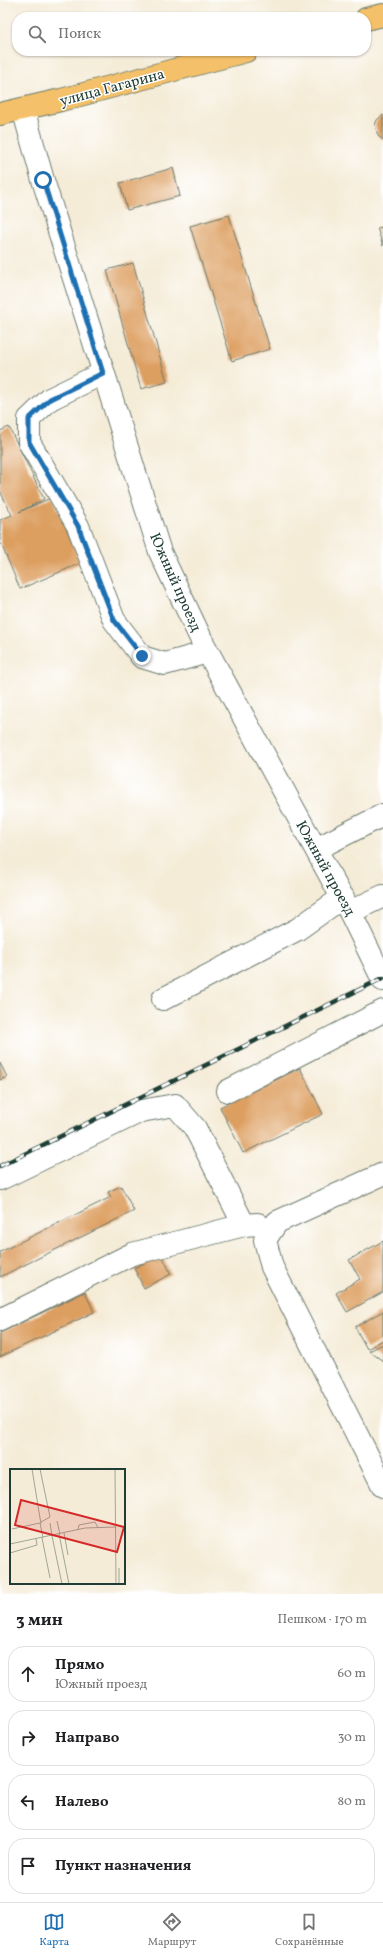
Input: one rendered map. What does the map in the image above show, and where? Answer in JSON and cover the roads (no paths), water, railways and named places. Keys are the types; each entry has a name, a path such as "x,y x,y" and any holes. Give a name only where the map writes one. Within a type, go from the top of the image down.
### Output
{"main road":[{"path":"371,18 383,15"},
{"name":"улица Гагарина","path":"0,114 227,56"}],"street":[{"name":"Южный проезд","path":"23,109 43,180 160,552 208,652 347,905 383,980"},
{"path":"103,373 50,399 29,419 29,442 78,526 114,620 142,656 165,664 208,652"},
{"path":"316,850 383,815"},
{"path":"163,1000 347,905 383,896"},
{"path":"228,1091 383,1011"},
{"path":"0,1179 141,1111 175,1105 195,1128 244,1225"},
{"path":"0,1320 132,1254 244,1225 276,1222 383,1174"},
{"path":"276,1222 265,1240 272,1267 383,1486"}],"railway":[{"path":"0,1166 383,978"}]}
